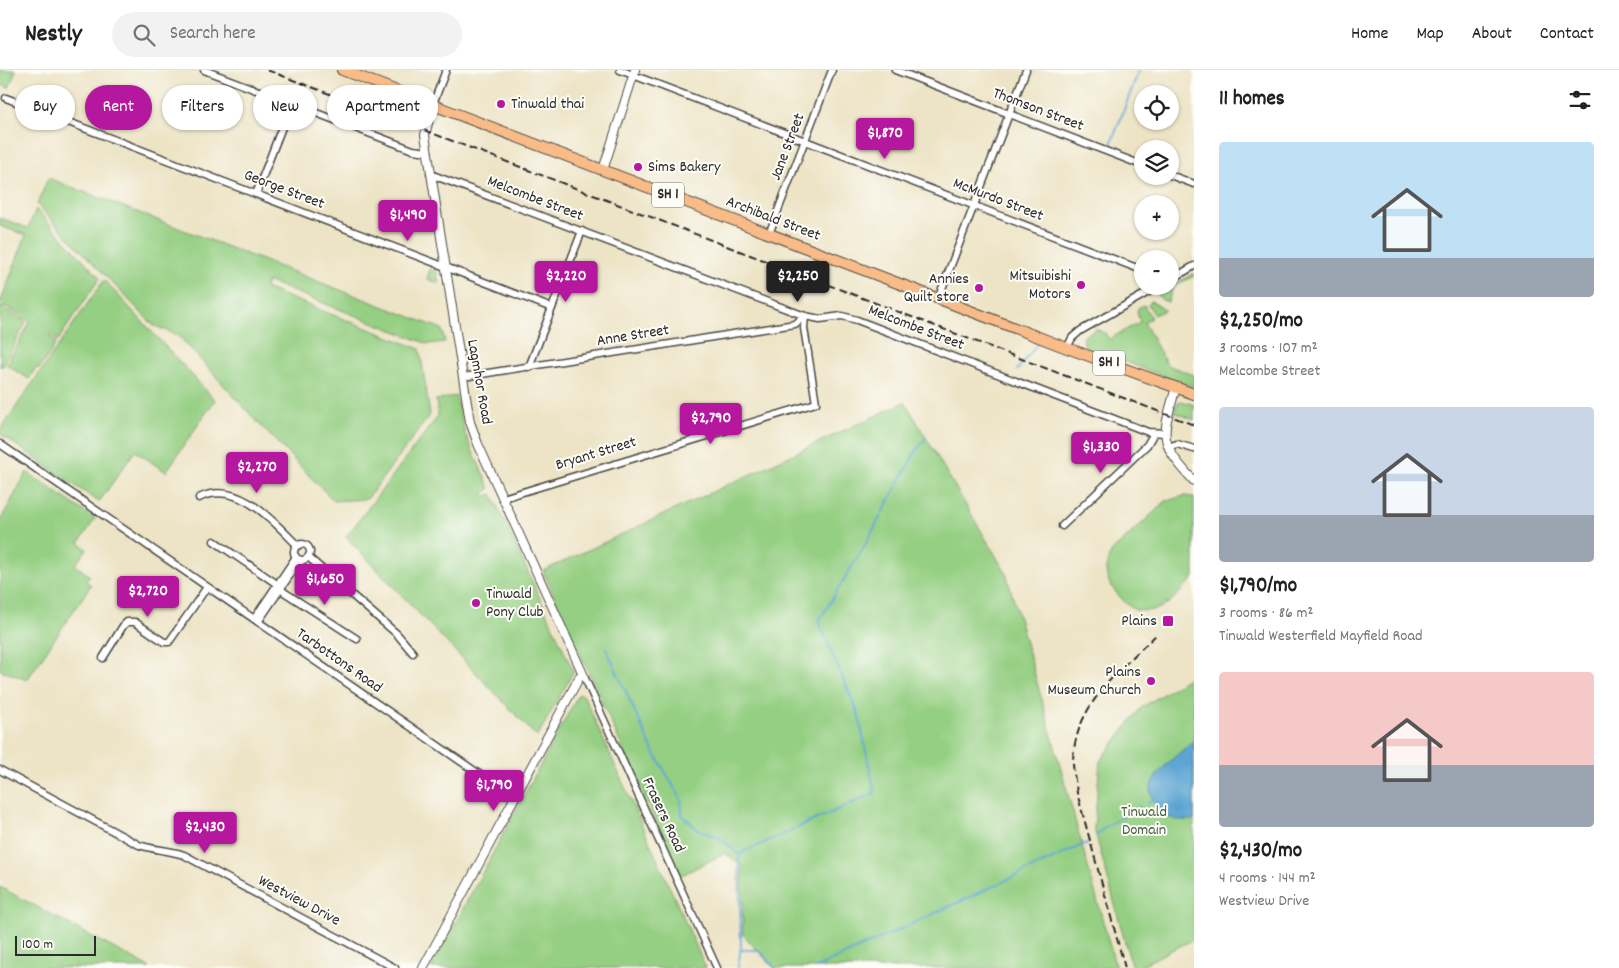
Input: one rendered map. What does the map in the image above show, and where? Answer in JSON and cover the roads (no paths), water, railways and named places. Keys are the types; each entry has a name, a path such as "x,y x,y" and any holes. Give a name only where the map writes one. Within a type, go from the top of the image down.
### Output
{"highway":[{"name":"Archibald Street","path":"342,70 382,85"},
{"name":"Archibald Street","path":"438,106 938,299 1194,394"}],"street":[{"path":"204,70 253,89"},
{"path":"438,91 446,70"},
{"name":"McMurdo Street","path":"620,70 634,73 805,141 1134,267"},
{"name":"Jane Street","path":"769,234 832,70"},
{"name":"Thomson Street","path":"895,70 1134,162"},
{"path":"938,299 1026,70"},
{"path":"602,170 634,73"},
{"name":"George Street","path":"6,98 552,308"},
{"path":"317,114 413,150 428,152"},
{"path":"256,194 281,130"},
{"name":"Lagmhor Road","path":"426,130 425,135 430,174 444,266 467,407 474,433 583,674"},
{"name":"Melcombe Street","path":"430,174 813,319 842,316 857,320 1154,433 1165,433"},
{"path":"1179,178 1194,184"},
{"path":"529,367 582,232"},
{"path":"1179,275 1194,266"},
{"path":"1067,348 1072,338 1080,331 1143,295"},
{"name":"Anne Street","path":"463,377 795,324 805,316"},
{"name":"Bryant Street","path":"503,498 816,403 804,328 805,316"},
{"path":"1176,388 1166,421 1165,433 1168,447 1176,461 1194,481"},
{"path":"1062,526 1147,444 1154,433"},
{"name":"Tarbottons Road","path":"0,444 514,798"},
{"path":"1168,447 1177,444 1194,449"},
{"path":"199,498 206,494 214,493 225,494 249,502 270,518 298,546 308,547 310,550 306,559 296,566 256,620"},
{"path":"214,541 357,639"},
{"path":"279,587 296,557 294,551 298,546"},
{"path":"296,557 306,559 397,634 413,653"},
{"path":"103,658 123,626 130,622 135,622 164,642 169,642 207,587"},
{"path":"423,968 580,676 583,674"},
{"name":"Frasers Road","path":"583,674 717,968"},
{"name":"Westview Drive","path":"0,770 139,845 184,855 395,968"}],"water":[{"path":"1194,741 1194,820 1173,819 1161,813 1155,804 1151,793 1152,783 1177,754"}],"waterway":[{"path":"1111,144 1139,70"},
{"path":"1017,370 1038,343"},
{"path":"738,968 741,946 739,854 875,793 858,713 821,628 820,619 865,545 916,451 926,438"},
{"path":"606,648 652,749 681,799 682,815 697,829 720,838 739,854"},
{"path":"1148,802 1153,800"},
{"path":"1096,836 1104,828 1140,806"},
{"path":"816,968 1089,842"},
{"path":"741,950 759,950 775,968"}],"railway":[{"path":"267,70 1194,425"},
{"path":"1125,968 1077,793 1073,762 1075,742 1091,706 1115,675 1158,633"}],"place":[{"name":"Tinwald thai","path":"501,104"},
{"name":"Sims Bakery","path":"638,167"},
{"name":"Mitsuibishi Motors","path":"1081,285"},
{"name":"Annies Quilt store","path":"979,288"},
{"name":"Tinwald Pony Club","path":"476,603"},
{"name":"Plains","path":"1168,621"},
{"name":"Plains Museum Church","path":"1151,681"}],"park label":[{"name":"Tinwald Domain","path":"1144,821"}]}
